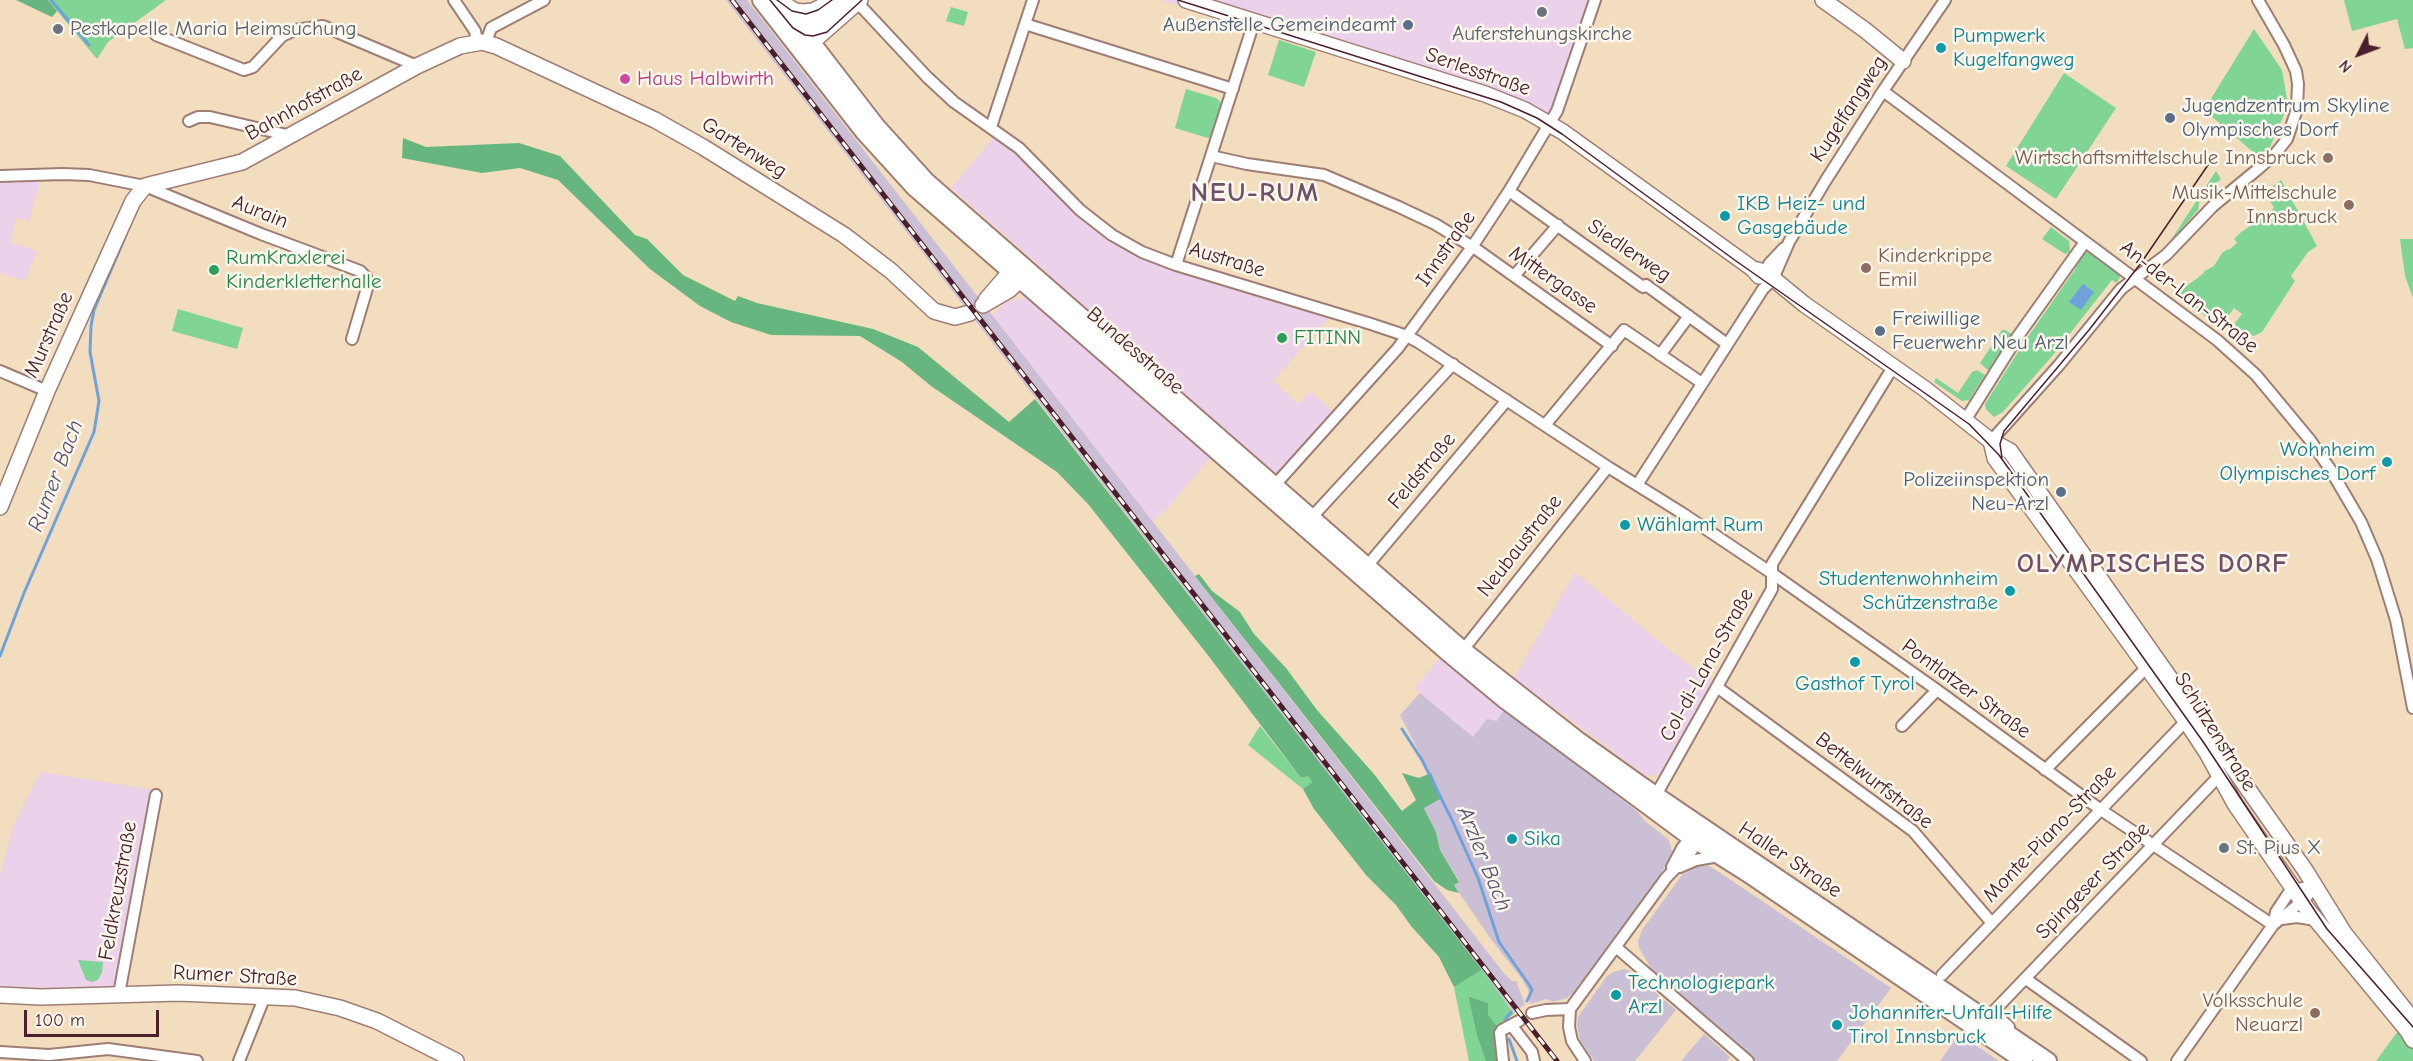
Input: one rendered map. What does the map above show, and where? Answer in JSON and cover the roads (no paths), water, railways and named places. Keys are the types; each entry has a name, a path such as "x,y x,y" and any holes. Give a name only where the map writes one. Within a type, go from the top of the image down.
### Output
{"main road":[{"name":"Bundesstraße","path":"761,0 803,40"},
{"name":"Bundesstraße","path":"779,0 864,132 898,171 1274,486 1463,650 1514,699"},
{"name":"Bundesstraße","path":"1018,273 1446,651 1514,699"},
{"name":"Haller Straße","path":"1514,699 1656,795 1719,856 2024,1061"},
{"name":"Haller Straße","path":"1514,699 1697,836 2045,1059"}],"street":[{"path":"454,0 482,43"},
{"path":"482,43 490,28 544,0"},
{"path":"779,0 795,11 806,12 819,9 835,0"},
{"path":"803,40 841,0"},
{"path":"992,127 1033,0"},
{"name":"Serlesstraße","path":"1186,0 1502,100 1550,124 1764,279"},
{"name":"Innstraße","path":"1274,486 1407,336 1472,247 1557,111 1596,0"},
{"path":"1823,0 1865,30 1903,62"},
{"name":"Kugelfangweg","path":"1636,484 1727,344 1764,279 1883,91 1945,0"},
{"path":"1991,441 2059,365 2121,289 2166,255 2213,206 2276,153 2287,139 2297,109 2298,84 2288,52 2258,0"},
{"path":"803,40 857,1"},
{"name":"Austraße","path":"857,1 927,77 954,102 1019,148 1063,195 1106,231 1142,252 1176,265 1407,336 1636,484"},
{"path":"1176,265 1254,22"},
{"path":"1025,24 1233,90"},
{"path":"156,35 244,70 253,67 282,36 296,30 323,26 417,66"},
{"name":"Bahnhofstraße","path":"145,186 242,162 417,66 460,45 482,43"},
{"name":"Gartenweg","path":"482,43 631,107 703,147 859,245 934,311 955,317 970,313"},
{"name":"An-der-Lan-Straße","path":"1883,91 2242,361 2256,375 2310,440 2361,522 2384,579 2397,626 2413,708"},
{"path":"189,121 198,117 210,117 292,136"},
{"name":"Mittergasse","path":"1211,156 1247,164 1324,175 1417,215 1472,247 1612,346"},
{"name":"Aurain","path":"0,176 89,175 145,186 250,230 360,271 366,277 368,285 352,339"},
{"name":"Murstraße","path":"0,507 47,391 133,201 145,186"},
{"name":"Siedlerweg","path":"1509,191 1727,344"},
{"path":"1514,276 1558,225"},
{"path":"1966,419 2018,336 2085,242"},
{"name":"Schützenstraße","path":"1764,279 1804,304 1966,419 1991,441 2010,450 2315,885 2352,944 2412,1031"},
{"path":"1660,355 1689,316"},
{"path":"1545,425 1624,330 1702,383"},
{"path":"1311,518 1453,364"},
{"name":"Col-di-Lana-Straße","path":"1656,795 1772,589 1772,564 1893,367"},
{"path":"0,371 47,391"},
{"name":"Feldstraße","path":"1367,566 1507,400"},
{"name":"Schützenstraße","path":"1991,441 1995,458 2186,721 2220,775 2235,804 2298,895 2316,920 2412,1031"},
{"name":"Neubaustraße","path":"1463,650 1608,467"},
{"name":"Pontlatzer Straße","path":"1636,484 1773,574 2101,810 2276,923"},
{"path":"2045,770 2147,667"},
{"name":"Bettelwurfstraße","path":"1717,687 1913,831 1991,922"},
{"path":"1902,726 1937,690"},
{"name":"Monte-Piano-Straße","path":"1942,975 2186,721"},
{"name":"Spingeser Straße","path":"1993,1012 2220,775"},
{"name":"Feldkreuzstraße","path":"119,994 156,795"},
{"path":"1585,1061 1572,1041 1569,1027 1570,1009 1697,836"},
{"path":"1670,874 1696,860 1719,856"},
{"path":"2177,1061 2276,923 2298,895 2315,885"},
{"path":"2276,923 2297,917 2316,920"},
{"path":"1617,948 1748,1061"},
{"path":"2026,979 2141,1061"},
{"name":"Rumer Straße","path":"0,995 41,997 119,994 295,998 357,1013 400,1031 456,1061"},
{"path":"239,1061 265,996"},
{"path":"1532,1013 1570,1009"},
{"name":"Haller Straße","path":"1993,1012 2045,1059"},
{"path":"1503,1061 1500,1033 1516,1023 1532,1052 1534,1061"},
{"path":"0,1052 49,1055 114,1050 197,1061"}],"water":[{"path":"2083,284 2094,292 2081,310 2069,302"}],"waterway":[{"name":"Rumer Bach","path":"51,0 89,45"},
{"name":"Rumer Bach","path":"0,656 24,593 94,432 99,401 90,352 91,326 94,310 126,235"},
{"name":"Arzler Bach","path":"1402,729 1422,760 1452,820 1478,878 1499,942 1532,990 1527,1001"},
{"name":"Arzler Bach","path":"1505,1020 1511,1012"},
{"name":"Arzler Bach","path":"1509,1039 1517,1061"}],"tram line":[{"path":"770,0 793,28 805,35 813,36 827,32 862,0"},
{"path":"777,0 792,11 806,14 818,10 832,0"},
{"path":"1178,0 1501,102 1537,118 1969,424 1999,455 2204,743 2327,929 2413,1027"},
{"path":"2002,458 2000,444 2004,431 2089,330 2141,263 2208,165"}],"railway":[{"path":"732,0 1557,1061"}],"place":[{"name":"Auferstehungskirche","path":"1542,12"},
{"name":"Außenstelle Gemeindeamt","path":"1408,25"},
{"name":"Pestkapelle Maria Heimsuchung","path":"58,29"},
{"name":"Pumpwerk Kugelfangweg","path":"1941,48"},
{"name":"Haus Halbwirth","path":"625,79"},
{"name":"Jugendzentrum Skyline Olympisches Dorf","path":"2170,118"},
{"name":"Wirtschaftsmittelschule Innsbruck","path":"2328,158"},
{"name":"Musik-Mittelschule Innsbruck","path":"2349,205"},
{"name":"IKB Heiz- und Gasgebäude","path":"1725,216"},
{"name":"Kinderkrippe Emil","path":"1866,268"},
{"name":"RumKraxlerei Kinderkletterhalle","path":"214,270"},
{"name":"Freiwillige Feuerwehr Neu Arzl","path":"1880,331"},
{"name":"FITINN","path":"1282,338"},
{"name":"Wohnheim Olympisches Dorf","path":"2387,462"},
{"name":"Polizeiinspektion Neu-Arzl","path":"2061,492"},
{"name":"Wählamt Rum","path":"1625,525"},
{"name":"Studentenwohnheim Schützenstraße","path":"2010,591"},
{"name":"Gasthof Tyrol","path":"1855,662"},
{"name":"Sika","path":"1512,839"},
{"name":"St. Pius X","path":"2224,848"},
{"name":"Technologiepark Arzl","path":"1616,995"},
{"name":"Volksschule Neuarzl","path":"2315,1013"},
{"name":"Johanniter-Unfall-Hilfe Tirol Innsbruck","path":"1837,1025"}],"district":[{"name":"NEU-RUM","path":"1255,193"},
{"name":"OLYMPISCHES DORF","path":"2153,564"}]}
